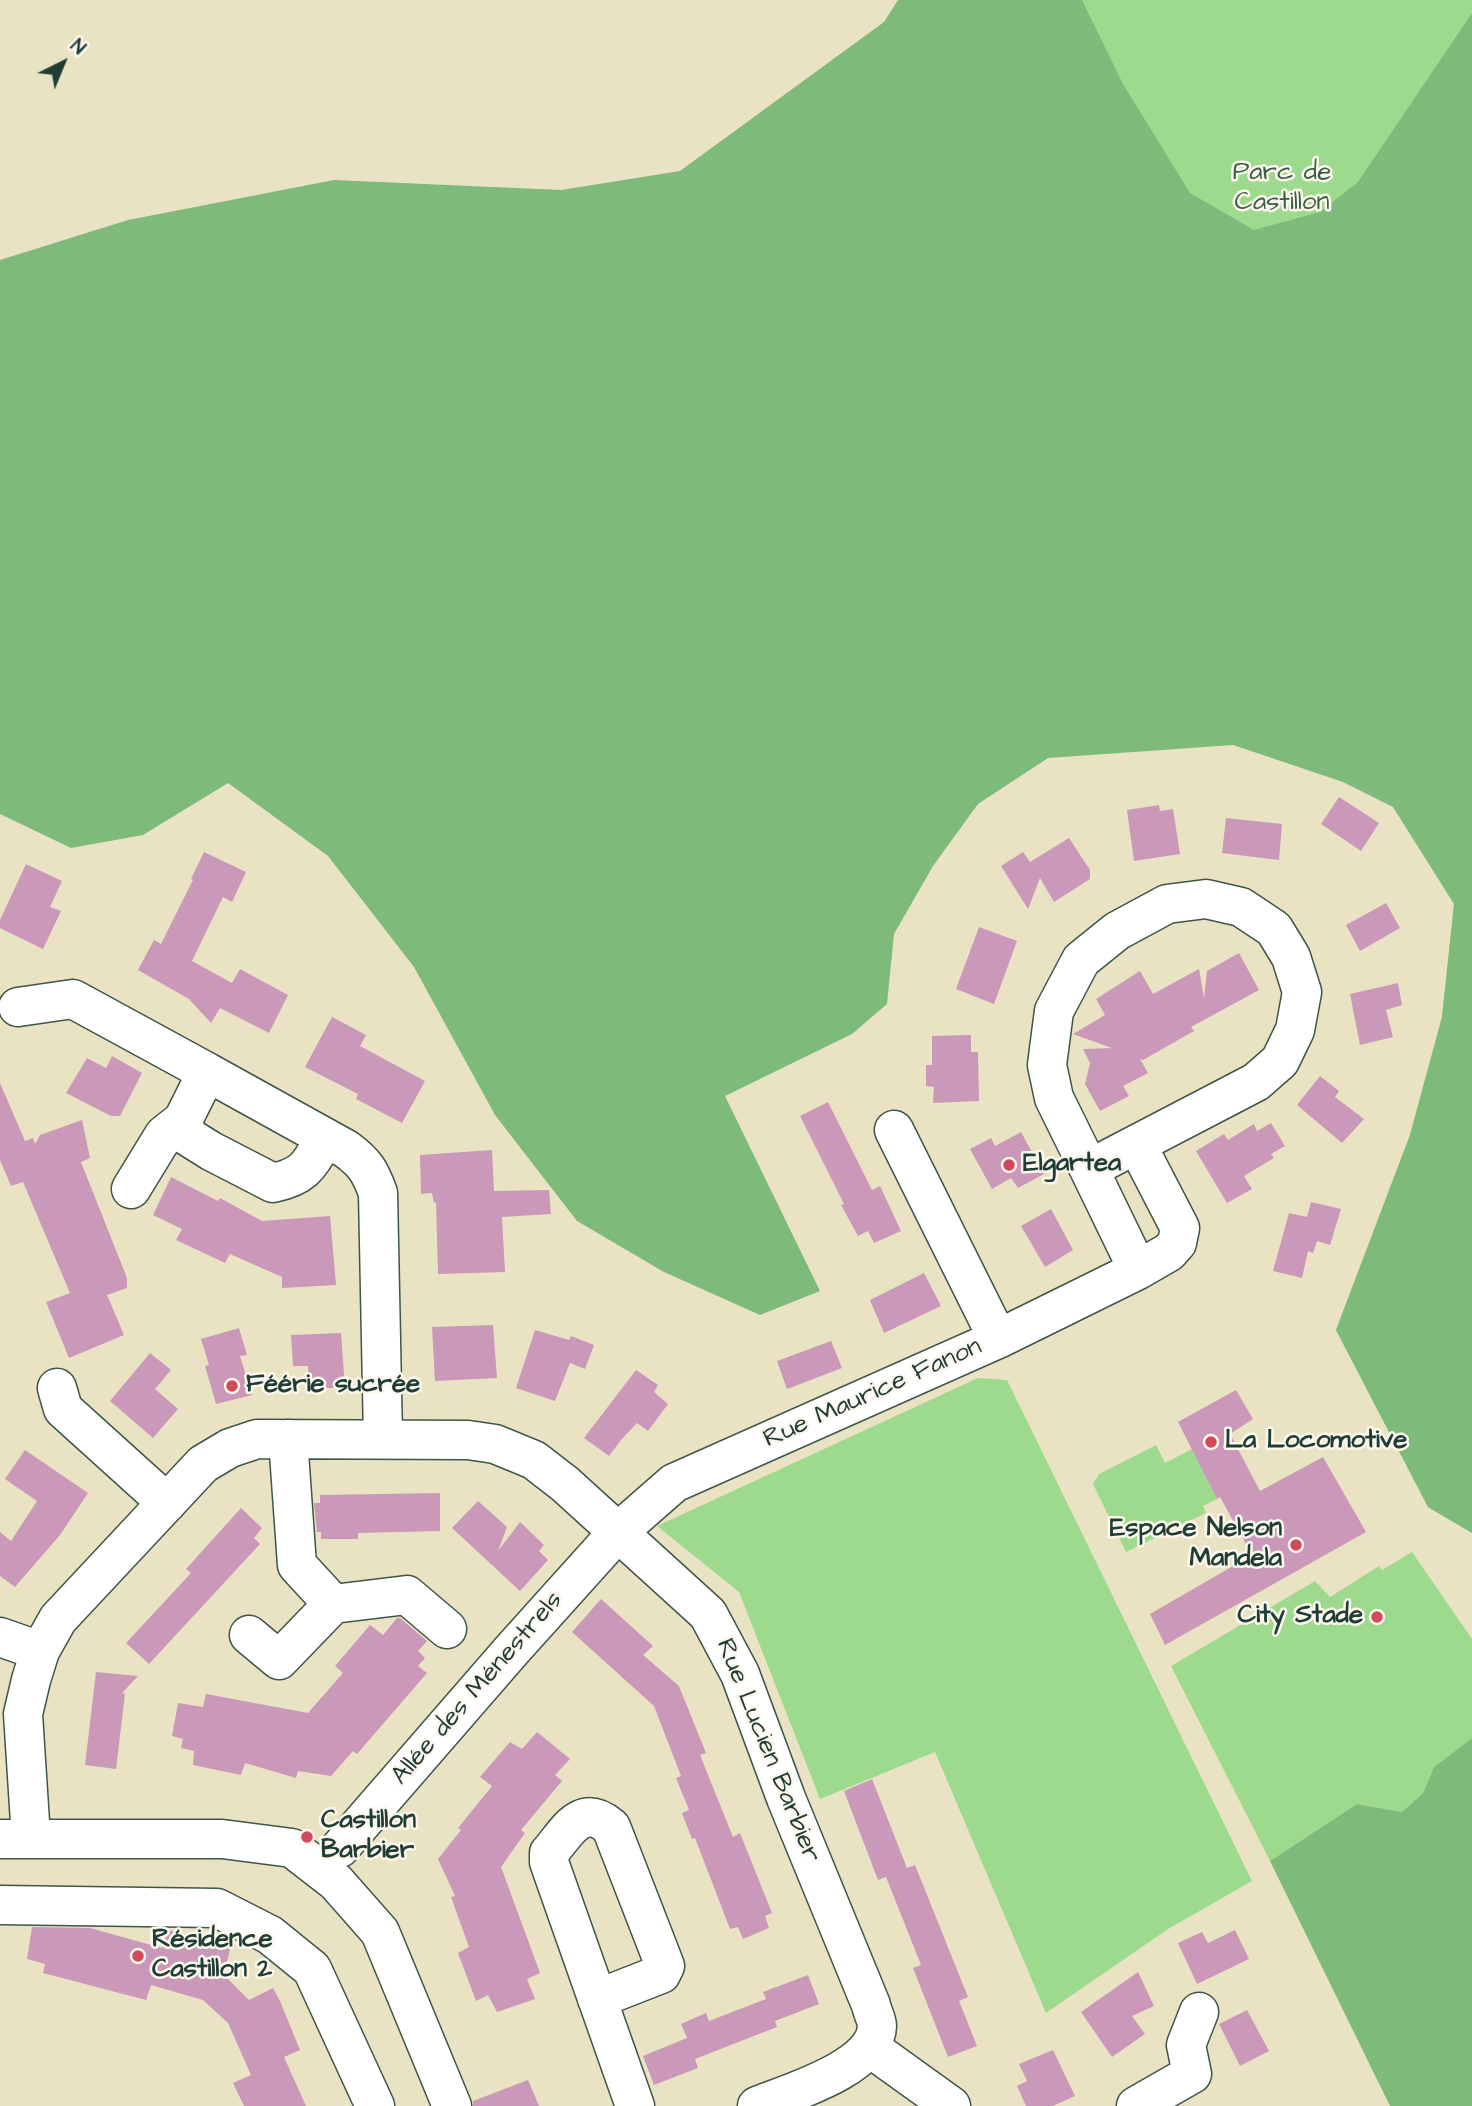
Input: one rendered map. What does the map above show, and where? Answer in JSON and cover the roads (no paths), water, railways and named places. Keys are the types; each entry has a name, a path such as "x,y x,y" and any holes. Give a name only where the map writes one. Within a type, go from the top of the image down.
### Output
{"street":[{"path":"1089,1169 1256,1082 1280,1061 1295,1030 1301,992 1292,957 1273,929 1241,907 1206,900 1167,904 1117,931 1081,960 1054,1011 1047,1065 1054,1098 1138,1270"},
{"path":"18,1007 73,999 363,1161 372,1174 378,1193 383,1438"},
{"path":"131,1189 164,1135 183,1120 207,1072"},
{"path":"183,1120 187,1136 273,1183 293,1179 309,1166 326,1138"},
{"path":"894,1130 998,1339"},
{"name":"Rue Maurice Fanon","path":"618,1532 674,1483 998,1339 1169,1252 1177,1243 1180,1228 1137,1145"},
{"path":"57,1388 63,1409 167,1503"},
{"name":"Rue Lucien Barbier","path":"15,1838 23,1714 40,1651 58,1619 202,1464 230,1448 257,1439 383,1438 468,1440 495,1444 534,1460 565,1484 708,1614 740,1674 786,1798 871,2005 877,2027 869,2048"},
{"path":"288,1439 297,1565 333,1604"},
{"name":"Allée des Ménestrels","path":"340,1848 510,1651 618,1532"},
{"path":"249,1635 279,1660 333,1604 407,1595 447,1629"},
{"path":"0,1637 40,1651"},
{"path":"15,1838 222,1839 292,1848 336,1882 380,1932 452,2106"},
{"path":"0,1905 217,1908 270,1935 312,1969 375,2106"},
{"path":"597,1999 635,2106"},
{"path":"1136,2106 1192,2074 1186,2045 1199,2012"},
{"path":"757,2106 838,2074 869,2048 951,2106"}],"place":[{"name":"Elgartea","path":"1009,1165"},
{"name":"Féérie sucrée","path":"232,1386"},
{"name":"La Locomotive","path":"1211,1442"},
{"name":"Espace Nelson Mandela","path":"1296,1545"},
{"name":"City Stade","path":"1377,1617"},
{"name":"Castillon Barbier","path":"307,1837"},
{"name":"Résidence Castillon 2","path":"138,1956"}],"park label":[{"name":"Parc de Castillon","path":"1282,189"}]}
